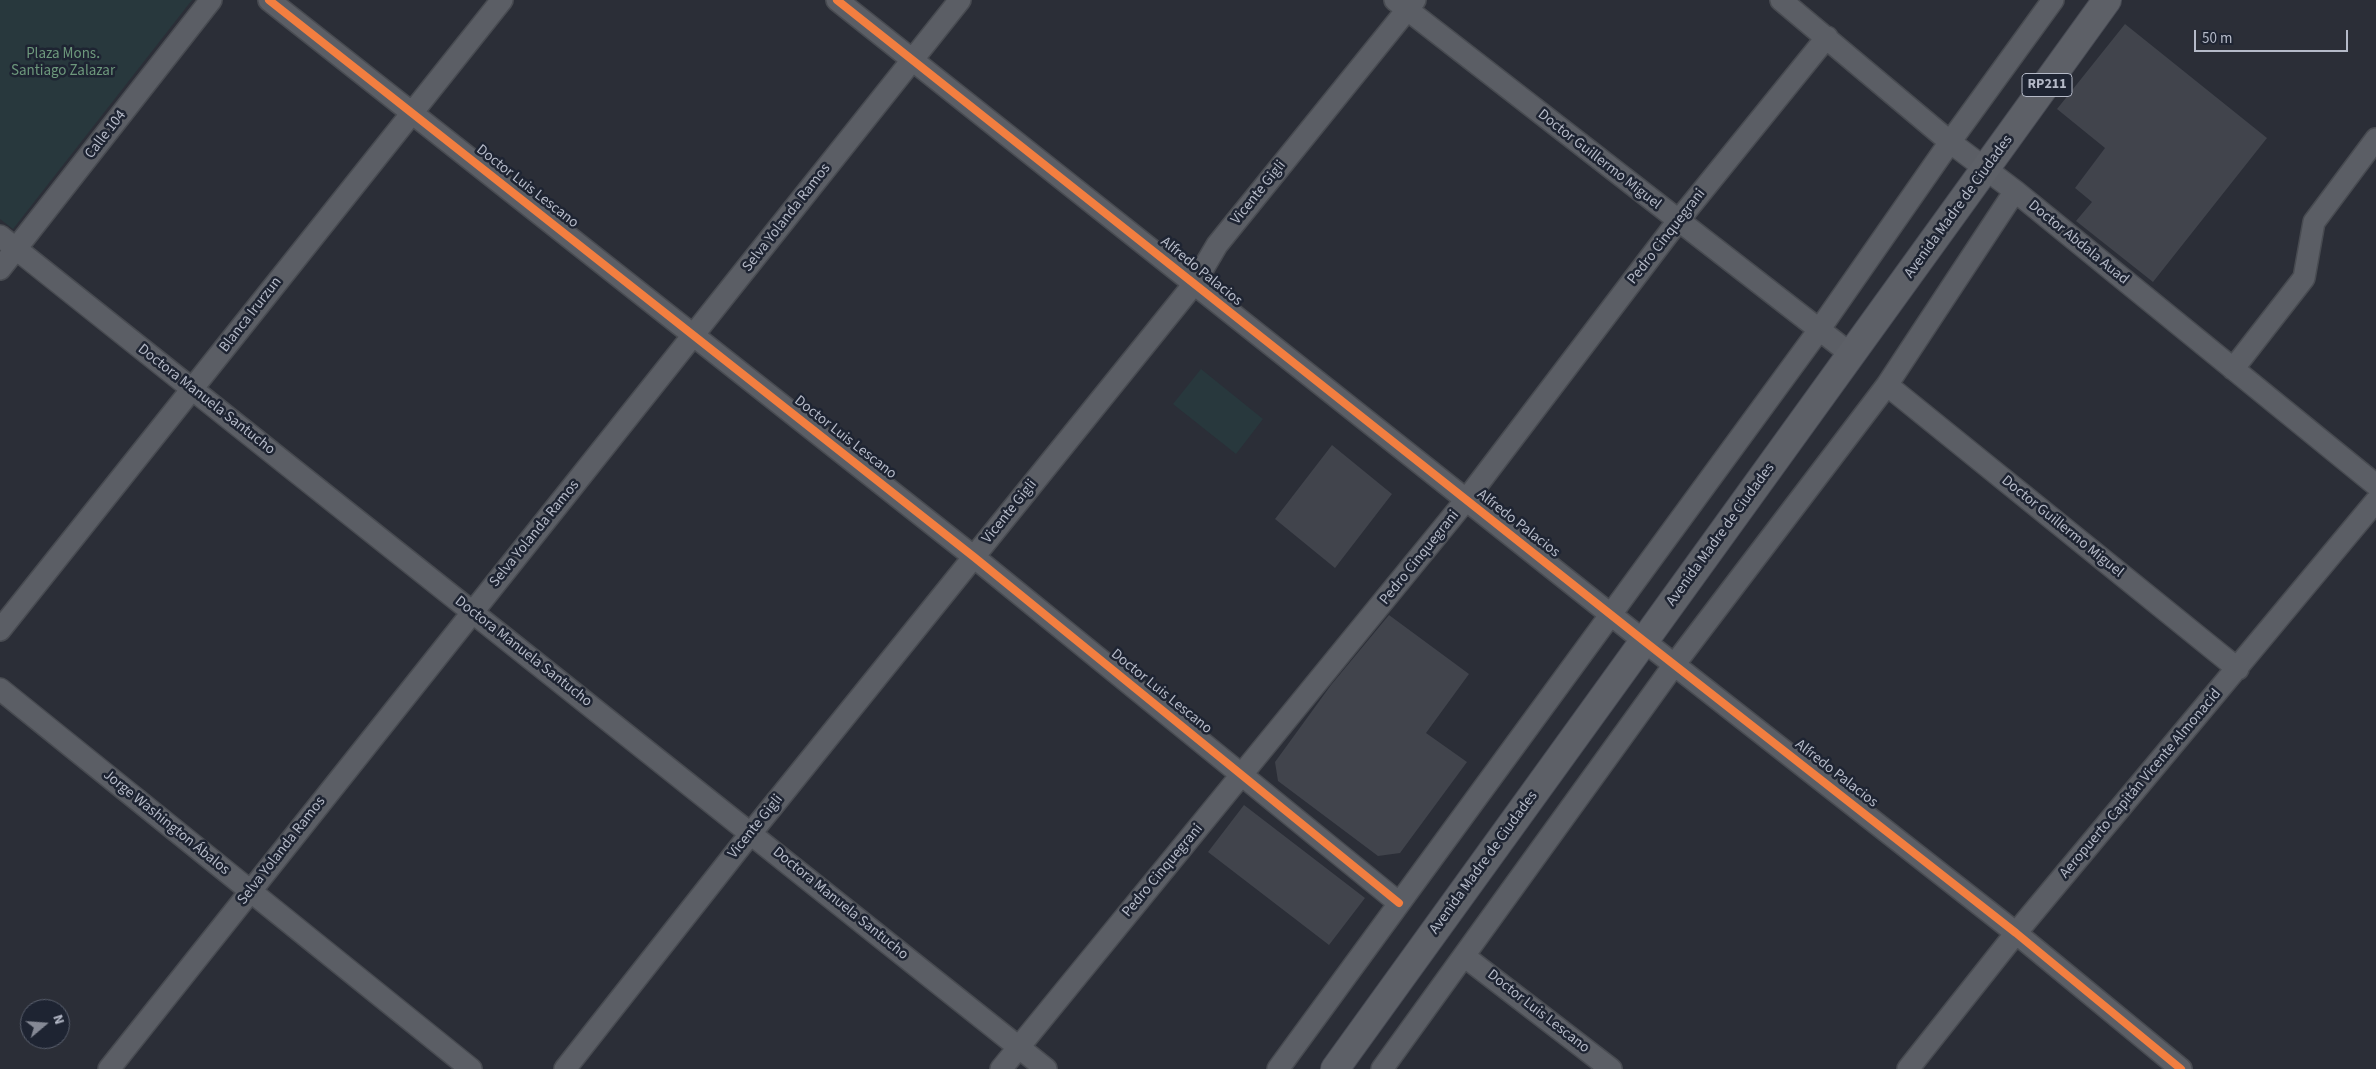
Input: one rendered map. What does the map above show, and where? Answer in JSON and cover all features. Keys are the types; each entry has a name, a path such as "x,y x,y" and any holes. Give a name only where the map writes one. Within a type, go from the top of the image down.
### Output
{"main road":[{"name":"Avenida Madre de Ciudades","path":"1335,1069 1987,169 2107,0"}],"street":[{"name":"Calle 104","path":"0,269 8,242 212,0"},
{"name":"Doctor Luis Lescano","path":"269,0 974,557 1399,903"},
{"name":"Blanca Irurzun","path":"0,630 502,0"},
{"name":"Alfredo Palacios","path":"837,0 1674,665 2016,933 2181,1069"},
{"name":"Selva Yolanda Ramos","path":"109,1069 960,0"},
{"name":"Doctor Abdala Auad","path":"1781,0 1950,142 2015,191 2376,485"},
{"path":"1278,1069 1818,330 1950,142 2053,0"},
{"name":"Doctor Guillermo Miguel","path":"1406,3 1678,221 1852,355"},
{"name":"Vicente Gigli","path":"565,1069 751,833 1194,284 1217,245 1406,3"},
{"name":"Pedro Cinquegrani","path":"1001,1069 1466,500 1678,221 1827,37"},
{"path":"2233,369 2304,278 2314,222 2376,139"},
{"path":"1382,1069 1674,665 1887,385 2015,191"},
{"name":"Doctora Manuela Santucho","path":"8,242 1046,1069"},
{"name":"Doctor Guillermo Miguel","path":"1887,385 2238,669"},
{"name":"Aeropuerto Capitán Vicente Almonacid","path":"1908,1069 2016,933 2238,669 2376,501"},
{"name":"Jorge Washington Ábalos","path":"0,690 471,1069"},
{"name":"Doctor Luis Lescano","path":"1464,956 1611,1069"}],"green space":[{"name":"Plaza Mons. Santiago Zalazar","path":"0,0 192,0 13,229 0,219"},
{"path":"1201,369 1263,419 1236,454 1173,404"}],"building":[{"path":"2125,24 2267,138 2153,282 2076,221 2092,202 2075,188 2105,148 2057,109"},
{"path":"1332,445 1392,494 1335,568 1275,519"},
{"path":"1389,615 1469,674 1426,733 1467,762 1400,853 1378,856 1278,781 1275,762 1331,685"},
{"path":"1244,805 1365,898 1329,945 1208,852"}],"cycle path":[{"path":"269,0 974,557 1399,903"},
{"path":"837,0 1644,641 2016,933 2181,1069"}]}
